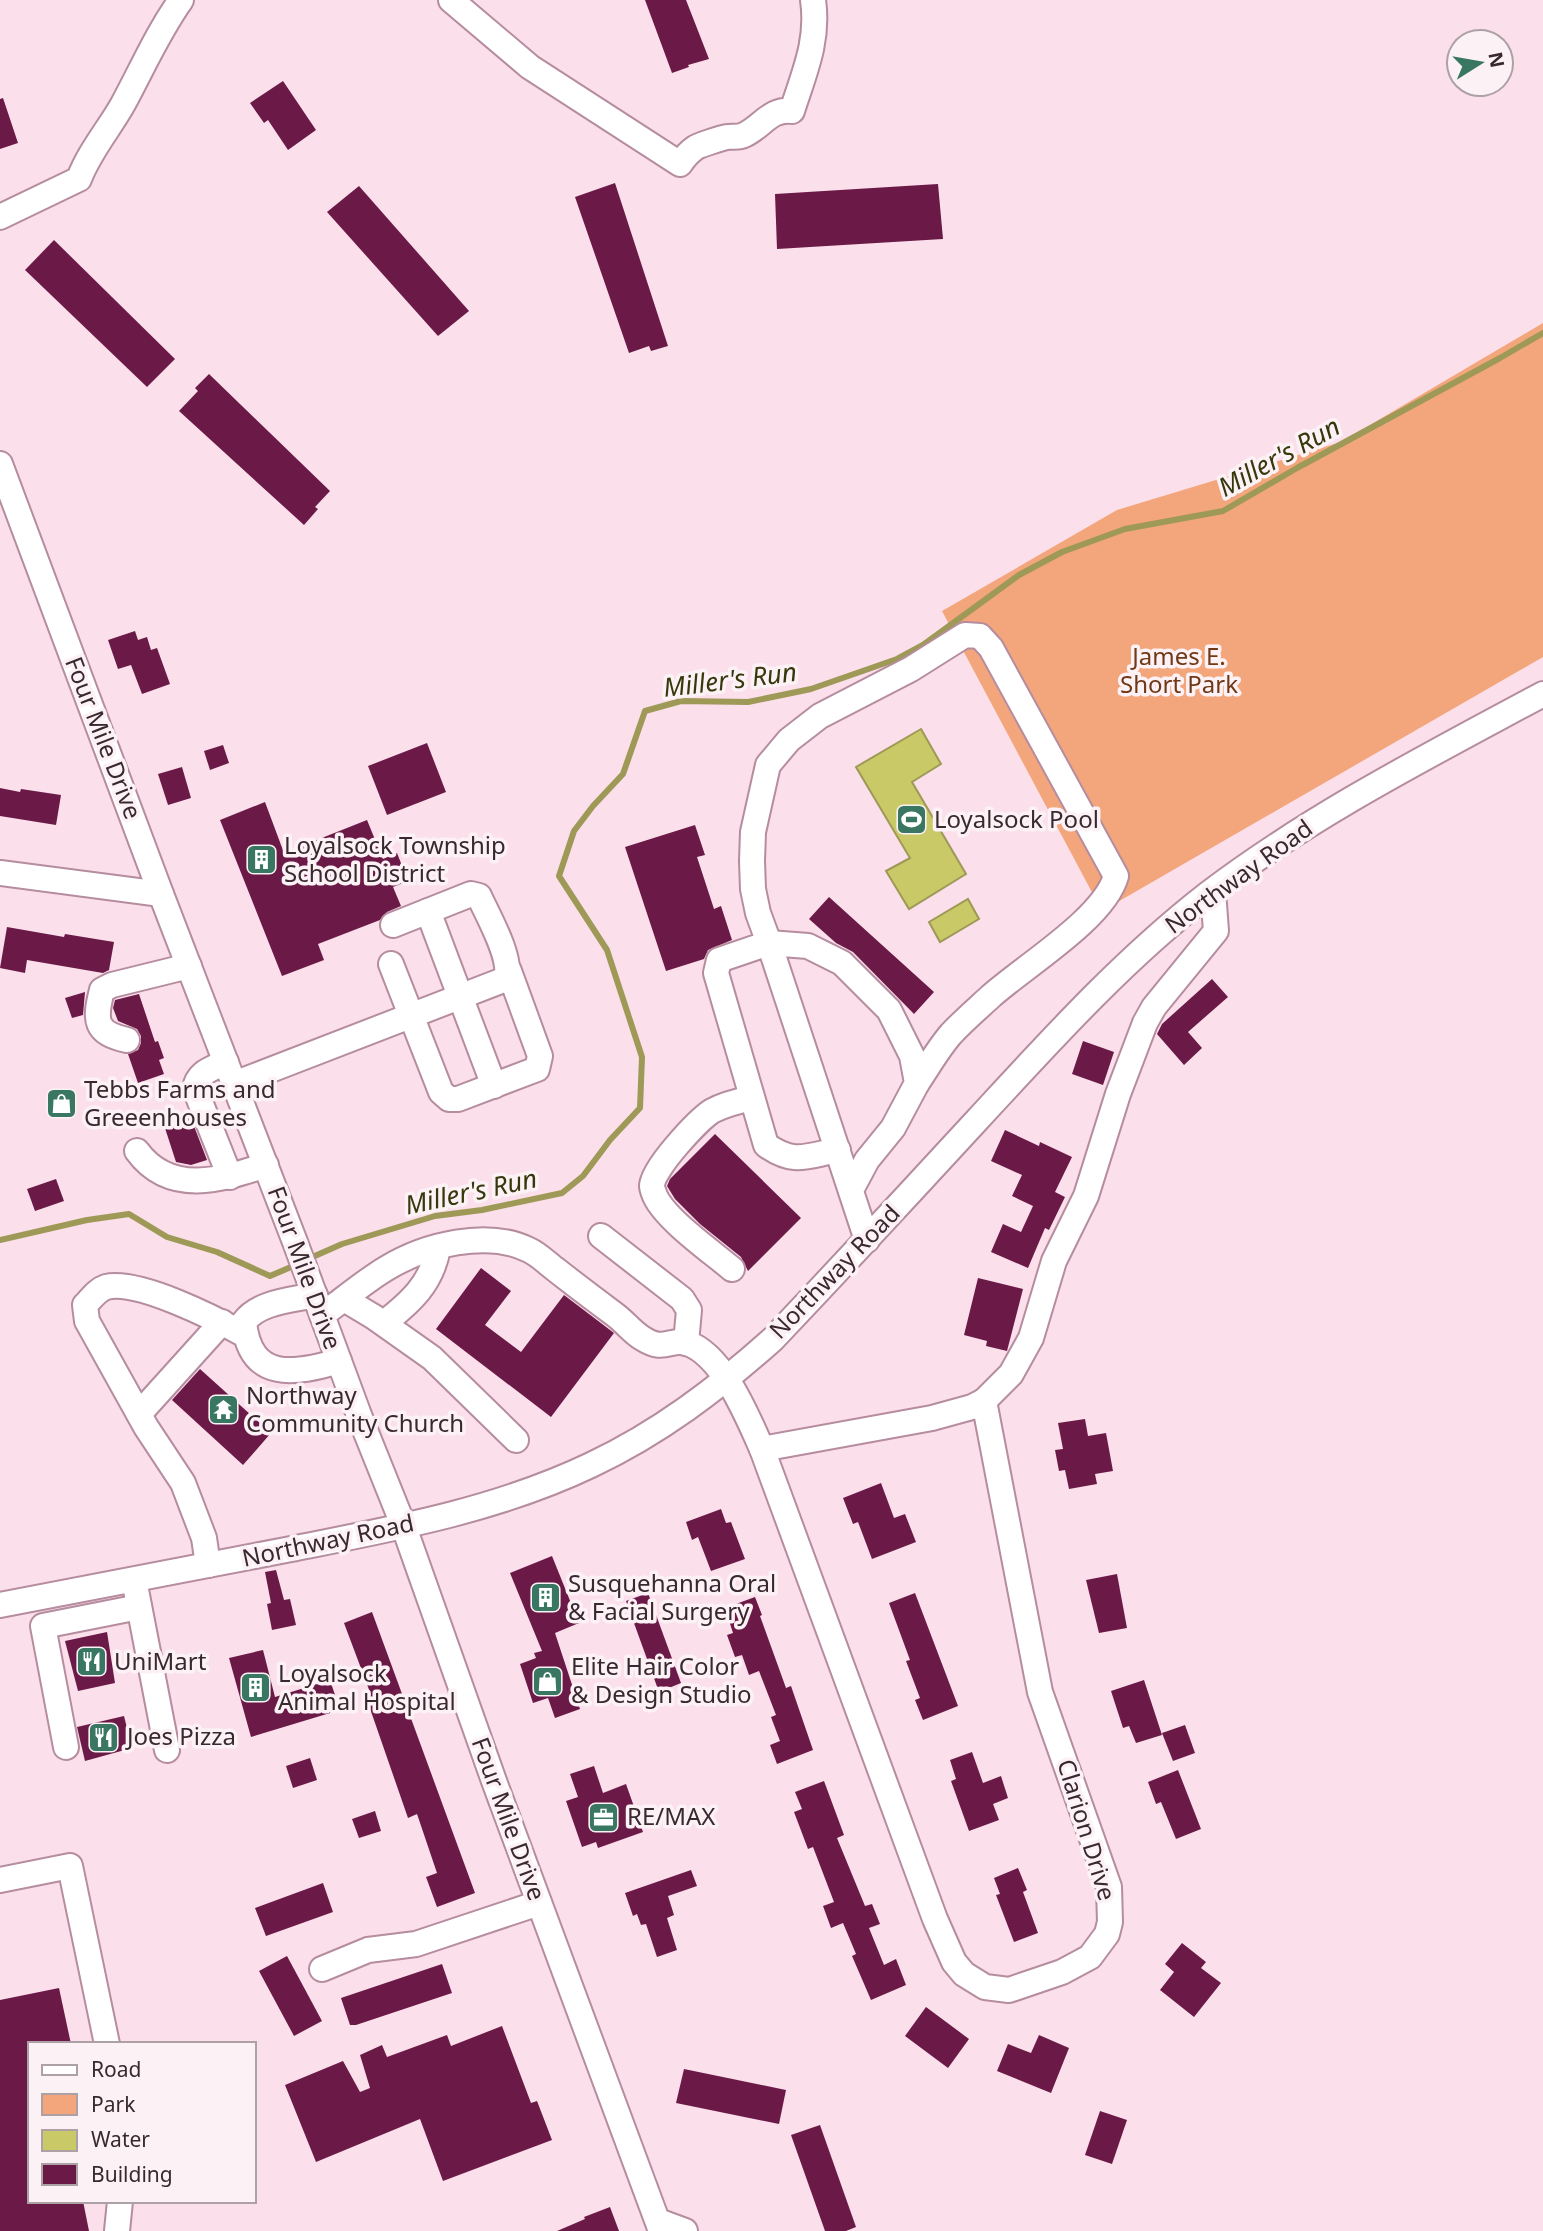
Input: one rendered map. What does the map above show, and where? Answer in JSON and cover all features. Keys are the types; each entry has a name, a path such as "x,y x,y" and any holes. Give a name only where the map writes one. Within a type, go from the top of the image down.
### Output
{"street":[{"path":"0,217 79,179 83,166 121,107 169,16 181,0"},
{"path":"451,0 530,67 680,164 697,146 727,137 740,137 760,127 773,113 792,111 814,45 813,0"},
{"name":"Four Mile Drive","path":"0,464 161,894 404,1527 659,2226"},
{"path":"851,1190 867,1160 893,1128 917,1083 950,1035 993,994 1091,915 1113,887 1116,876 991,648 980,636 965,635 911,669 820,716 789,740 768,765 753,832 753,889 758,914 867,1240"},
{"name":"Northway Road","path":"0,1605 404,1527 533,1489 635,1443 728,1379 773,1339 1094,994 1154,939 1263,854 1326,813 1543,694"},
{"path":"0,873 161,894"},
{"path":"762,1449 932,1418 972,1407 984,1401 1011,1374 1031,1338 1054,1261 1086,1196 1118,1094 1145,1023 1154,1007 1216,931 1213,891"},
{"path":"391,964 441,1092 449,1098 458,1099 537,1069 540,1056 506,959 479,896 471,894 393,925"},
{"path":"428,911 494,1086"},
{"path":"838,1150 794,1158 781,1156 766,1145 716,973 719,960 769,943 808,946 842,963 889,1010 912,1056 917,1083"},
{"path":"127,1040 108,1036 102,1031 99,1023 99,1003 102,990 112,985 189,966"},
{"path":"230,1177 195,1089 196,1081 203,1073 230,1073 410,1016 506,979 509,971"},
{"path":"732,1269 667,1213 656,1197 652,1185 656,1173 682,1139 709,1113 729,1103 752,1098"},
{"path":"137,1151 147,1165 173,1179 230,1177 266,1165"},
{"path":"344,1299 386,1268 451,1243 490,1239 529,1250 617,1316 640,1337 653,1344 666,1346 674,1342 686,1343 689,1310 682,1299 601,1236"},
{"path":"384,1323 411,1302 436,1260 438,1248"},
{"path":"208,1565 204,1538 183,1483 139,1414 87,1321 85,1305 104,1288 122,1286 158,1296 222,1322 245,1335"},
{"path":"339,1361 287,1372 273,1370 249,1348 244,1322 249,1315 262,1307 315,1296 344,1299 384,1323 432,1358 516,1440"},
{"path":"139,1414 222,1322"},
{"name":"Clarion Drive","path":"686,1343 699,1349 728,1379 743,1405 762,1449 930,1906 954,1962 964,1974 985,1987 1002,1990 1017,1988 1062,1972 1090,1957 1107,1934 1111,1905 1109,1888 1097,1851 1040,1692 984,1401"},
{"path":"134,1580 167,1751"},
{"path":"38,1598 66,1747"},
{"path":"43,1626 139,1607"},
{"path":"0,1880 70,1866 107,2042"},
{"path":"322,1969 368,1950 416,1944 539,1903"},
{"path":"117,2231 120,2203"},
{"path":"659,2226 685,2231"}],"green space":[{"name":"James E. Short Park","path":"1543,323 1543,657 1102,911 942,611 1117,510 1341,442"}],"water":[{"name":"Loyalsock Pool","path":"921,729 941,764 912,782 966,874 909,909 886,871 910,858 856,767"},
{"path":"968,899 979,919 940,942 929,922"}],"building":[{"path":"645,0 686,0 709,59 672,73"},
{"path":"283,81 316,130 288,150 268,120 264,123 250,103"},
{"path":"3,98 18,143 0,149 0,99"},
{"path":"615,183 668,346 651,351 649,346 629,353 575,197"},
{"path":"938,184 943,239 777,249 775,194"},
{"path":"359,186 469,311 438,336 327,212"},
{"path":"54,240 175,359 147,387 25,270"},
{"path":"209,374 330,491 315,507 318,509 304,525 179,411 198,391 195,388"},
{"path":"135,631 138,640 147,637 151,650 157,648 170,684 142,694 131,665 118,669 108,640"},
{"path":"427,743 446,792 387,815 368,766"},
{"path":"223,745 229,763 210,770 204,751"},
{"path":"182,767 191,798 168,805 158,774"},
{"path":"0,788 61,795 56,825 0,816"},
{"path":"265,802 284,853 367,820 383,859 397,853 408,881 393,887 401,906 387,912 380,920 318,944 324,960 282,976 220,820"},
{"path":"695,825 705,855 697,857 714,909 721,906 732,940 708,950 704,959 666,971 625,847"},
{"path":"829,897 934,992 914,1014 853,952 836,943 809,919"},
{"path":"7,927 114,942 109,970 103,973 27,960 25,973 0,968"},
{"path":"1212,979 1228,997 1188,1032 1202,1048 1184,1065 1157,1034 1162,1024"},
{"path":"85,992 83,1015 72,1018 65,998"},
{"path":"139,994 155,1042 158,1041 164,1058 159,1060 164,1074 138,1083 128,1054 138,1050 141,1036 137,1029 118,1021 113,1008 115,1000"},
{"path":"1083,1041 1114,1052 1103,1085 1072,1074"},
{"path":"189,1113 207,1160 191,1165 176,1162 163,1122"},
{"path":"1005,1130 1039,1146 1040,1142 1072,1157 1055,1192 1065,1197 1049,1230 1045,1228 1028,1268 991,1252 1003,1224 1021,1232 1033,1206 1012,1196 1022,1175 991,1161"},
{"path":"715,1134 801,1218 748,1271 741,1257 700,1224 675,1199 667,1186 670,1179"},
{"path":"56,1179 64,1201 35,1211 27,1189"},
{"path":"481,1268 511,1291 485,1325 521,1352 564,1295 614,1333 551,1417 436,1329"},
{"path":"978,1278 1023,1289 1007,1351 986,1346 987,1341 964,1335"},
{"name":"Northway Community Church","path":"200,1369 271,1433 243,1465 172,1400"},
{"path":"1085,1419 1088,1436 1106,1433 1113,1471 1095,1474 1097,1484 1069,1489 1065,1470 1059,1471 1055,1450 1063,1449 1058,1423"},
{"path":"881,1483 894,1518 905,1514 916,1542 872,1559 858,1522 853,1524 843,1498"},
{"path":"721,1509 726,1523 731,1522 745,1559 711,1571 698,1537 692,1540 686,1522"},
{"path":"552,1556 579,1623 555,1633 580,1709 555,1718 548,1698 533,1703 520,1664 536,1658 534,1653 542,1651 510,1573"},
{"path":"276,1570 284,1600 290,1599 296,1625 272,1630 267,1604 271,1603 265,1572"},
{"path":"1117,1574 1127,1628 1099,1633 1086,1580"},
{"path":"648,1593 681,1683 659,1692 626,1601"},
{"path":"915,1593 958,1706 923,1720 915,1700 920,1698 906,1661 910,1660 889,1603"},
{"path":"755,1597 786,1688 791,1686 813,1750 777,1764 770,1745 780,1741 771,1717 776,1715 759,1671 749,1675 742,1655 735,1657 727,1635 733,1633 725,1608"},
{"path":"372,1612 475,1893 437,1907 426,1877 437,1873 417,1814 408,1818 366,1697 371,1695 344,1623"},
{"name":"UniMart","path":"107,1632 115,1683 78,1691 65,1641"},
{"name":"Loyalsock Animal Hospital","path":"263,1650 275,1697 330,1680 340,1710 251,1737 229,1658"},
{"path":"1144,1680 1162,1735 1136,1743 1129,1726 1123,1728 1111,1691"},
{"name":"Joes Pizza","path":"124,1716 132,1748 85,1761 77,1727"},
{"path":"1185,1725 1195,1753 1173,1761 1162,1733"},
{"path":"972,1752 983,1783 1001,1776 1008,1798 993,1804 999,1820 969,1831 951,1781 956,1779 950,1760"},
{"path":"310,1758 317,1780 293,1788 286,1766"},
{"name":"RE/MAX","path":"594,1766 603,1793 626,1784 643,1832 598,1848 596,1842 582,1847 566,1801 578,1797 570,1774"},
{"path":"1178,1770 1201,1829 1176,1839 1161,1802 1156,1804 1148,1782"},
{"path":"824,1781 844,1835 837,1838 865,1906 872,1904 880,1924 869,1928 884,1965 896,1959 906,1985 871,2000 852,1956 856,1954 843,1923 831,1928 823,1906 834,1902 813,1847 808,1849 794,1812 802,1809 795,1792"},
{"path":"375,1811 381,1831 359,1838 352,1819"},
{"path":"1018,1868 1027,1890 1023,1892 1038,1933 1014,1942 996,1895 1000,1894 994,1878"},
{"path":"691,1870 697,1886 668,1896 674,1915 667,1918 677,1950 657,1957 646,1924 641,1925 637,1914 633,1916 625,1893"},
{"path":"323,1883 333,1912 266,1936 255,1908"},
{"path":"1182,1943 1206,1962 1201,1968 1221,1983 1194,2017 1160,1990 1174,1972 1165,1964"},
{"path":"287,1956 322,2021 294,2036 259,1971"},
{"path":"442,1964 452,1993 350,2025 341,1998"},
{"path":"59,1988 71,2042 28,2042 28,2203 83,2203 89,2231 0,2231 0,2000"},
{"path":"926,2007 969,2039 948,2068 905,2036"},
{"path":"502,2026 531,2103 537,2101 552,2140 443,2181 420,2119 316,2162 285,2085 343,2061 360,2092 370,2088 360,2055 382,2045 387,2057 447,2035 451,2046"},
{"path":"1039,2035 1069,2048 1051,2093 997,2071 1008,2044 1031,2053"},
{"path":"684,2069 786,2090 779,2124 676,2103"},
{"path":"1100,2111 1127,2120 1112,2164 1085,2155"},
{"path":"820,2125 856,2227 846,2231 825,2231 791,2135"},
{"path":"610,2207 619,2231 557,2231 585,2219 584,2217"}],"waterway":[{"name":"Miller's Run","path":"308,1259 342,1244 435,1216 482,1210 562,1193 583,1176 610,1140 640,1108 642,1057 607,950 559,876 574,831 623,774 645,711 681,701 748,702 811,689 897,659 923,645 1019,575 1062,552 1125,529 1223,511 1543,333"},
{"name":"Miller's Run","path":"0,1240 87,1220 129,1214 167,1237 217,1252 270,1276 298,1264"}],"place":[{"name":"Loyalsock Pool","path":"911,820"},
{"name":"Loyalsock Township School District","path":"261,860"},
{"name":"Tebbs Farms and Greeenhouses","path":"61,1104"},
{"name":"Northway Community Church","path":"223,1410"},
{"name":"Susquehanna Oral & Facial Surgery","path":"545,1598"},
{"name":"UniMart","path":"91,1662"},
{"name":"Elite Hair Color & Design Studio","path":"548,1681"},
{"name":"Loyalsock Animal Hospital","path":"255,1688"},
{"name":"Joes Pizza","path":"104,1737"},
{"name":"RE/MAX","path":"604,1817"}]}
